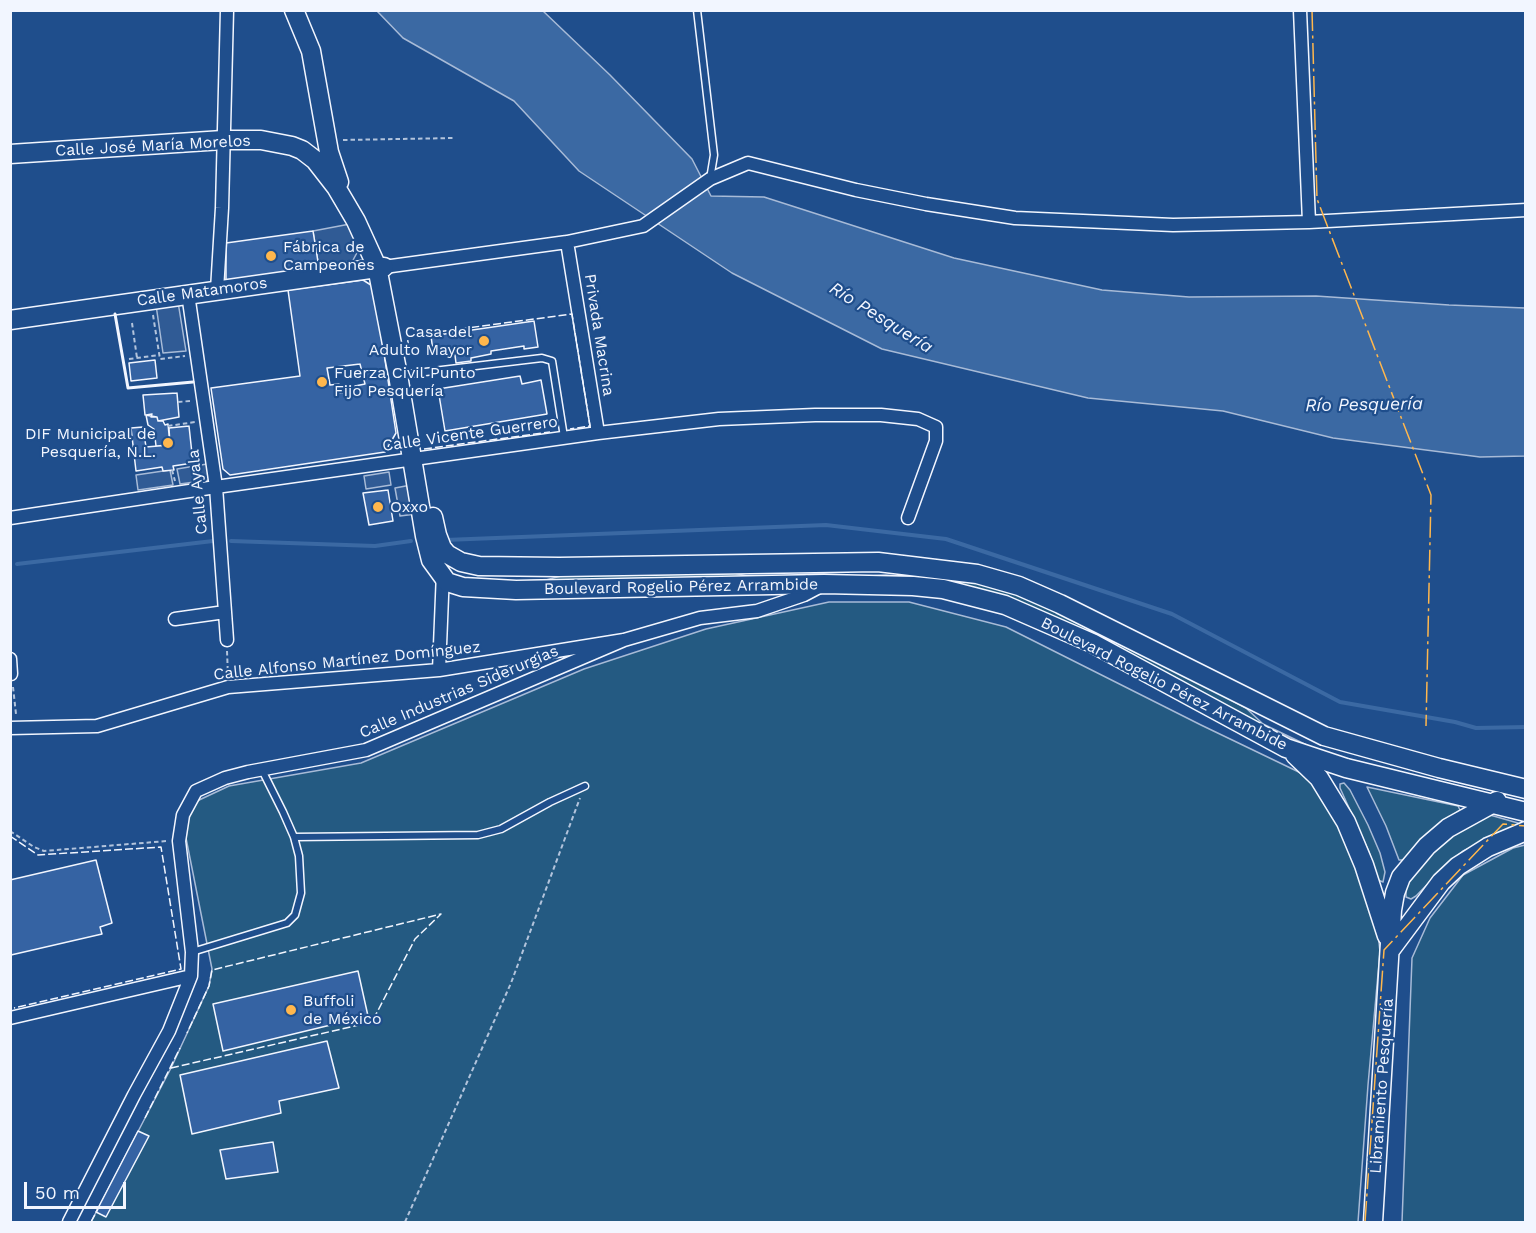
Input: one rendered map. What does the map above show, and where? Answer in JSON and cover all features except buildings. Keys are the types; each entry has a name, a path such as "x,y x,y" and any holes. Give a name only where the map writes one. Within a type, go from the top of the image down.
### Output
{"main road":[{"path":"294,10 311,51 327,141 337,178 356,210 381,267"},
{"name":"Calle José María Morelos","path":"10,154 223,140 274,141 292,146 309,155 325,171 336,187 381,267 417,459 425,536 431,560 442,577"},
{"name":"Calle Matamoros","path":"10,320 381,267"},
{"path":"417,459 437,535 447,554"},
{"name":"Boulevard Rogelio Pérez Arrambide","path":"447,554 468,564 500,567 878,562 977,574 1019,586 1070,608 1324,736 1526,789"},
{"path":"824,584 825,562"},
{"name":"Boulevard Rogelio Pérez Arrambide","path":"442,577 447,582 463,587 516,590 824,584 933,588 1005,605 1092,643 1286,748 1346,768 1493,802 1526,812"},
{"path":"1286,748 1320,778 1346,822 1364,865 1391,949"},
{"path":"1493,802 1526,797"},
{"name":"Libramiento Pesquería","path":"1373,1222 1392,910 1401,877 1427,846 1448,828 1493,802"},
{"path":"1391,949 1441,882 1458,866 1488,847 1526,831"}],"street":[{"path":"217,290 227,10"},
{"path":"1300,10 1309,222"},
{"path":"710,178 748,163 856,190 1016,218 1173,225 1309,222 1526,210"},
{"name":"Calle Matamoros","path":"381,267 567,242 643,226 710,178"},
{"name":"Privada Macrina","path":"567,242 598,433"},
{"name":"Calle Ayala","path":"188,294 216,487 227,640"},
{"name":"Calle Vicente Guerrero","path":"10,518 564,437 719,419 882,415 918,419 936,426 936,441 908,518"},
{"path":"439,670 442,577 447,554"},
{"name":"Calle Alfonso Martínez Domínguez","path":"14,729 97,726 228,687 439,670 624,640 700,618 758,611 804,595 824,584"},
{"path":"175,619 225,612"},
{"name":"Calle Industrias Siderurgias","path":"69,1222 169,1031 191,976 192,952 179,841 183,815 196,791 225,778 355,753 377,746 624,640"},
{"path":"10,659 11,674"},
{"path":"10,1018 191,976"}],"lane":[{"path":"696,10 714,155 710,178"},
{"path":"402,375 542,358 552,362 564,437"},
{"path":"192,952 276,927 293,918 301,893 301,873 294,837 262,770"},
{"path":"294,837 478,835 501,829 585,786"}],"path":[{"path":"327,141 454,138"},
{"path":"151,300 160,359 197,355"},
{"path":"132,323 137,358"},
{"path":"129,359 159,355"},
{"path":"168,426 207,421"},
{"path":"227,640 228,687"},
{"path":"11,674 14,729"},
{"path":"405,1222 511,983 585,786"},
{"path":"10,831 34,847 44,850 179,841"}],"shaded area":[{"path":"350,224 359,249 352,262 319,268 313,231"},
{"path":"178,302 186,351 163,353 156,305"},
{"path":"207,464 209,480 180,484 177,469"},
{"path":"170,470 173,485 138,490 136,475"},
{"path":"389,472 391,485 366,489 364,476"},
{"path":"411,485 416,514 400,516 395,488"},
{"path":"725,571 747,576 797,576 492,582 546,580 568,574"},
{"path":"951,575 1002,587 1136,649 1246,708 1263,724 1315,749 1261,724 1052,616 1006,598 869,576 930,578"},
{"path":"829,602 909,602 1006,627 1305,775 1316,787 1347,840 1378,933 1380,952 1358,1222 91,1222 171,1068 209,986 212,969 186,838 189,810 197,801 229,786 361,763 584,669 706,629"},
{"path":"1344,783 1368,825 1380,853 1385,872 1383,882 1378,880 1369,852 1340,788 1340,784"},
{"path":"1367,787 1458,806 1460,810 1433,829 1403,860 1399,860"},
{"path":"1490,815 1519,825 1463,851 1416,896 1411,899 1406,897 1406,880 1436,845"},
{"path":"1525,845 1525,1222 1402,1222 1412,958 1430,918 1463,875 1513,848"}],"water":[{"name":"Río Pesquería","path":"377,11 543,11 610,75 692,159 711,196 764,197 954,258 1102,290 1189,297 1316,296 1525,308 1525,456 1480,457 1333,438 1223,411 1088,398 882,349 732,273 579,171 514,101 403,38"}],"waterway":[{"path":"445,540 826,525 946,539 1172,614 1340,702 1455,722 1476,728 1526,727"},
{"path":"17,564 213,541"},
{"path":"231,541 375,546 411,541"}],"fence":[{"path":"409,348 407,336 572,314 590,426 570,429"},
{"path":"424,449 550,432"},
{"path":"10,836 38,855 161,847 181,969 14,1008"},
{"path":"171,1068 372,1022 415,939 441,914 212,970 209,986 187,1033"},
{"path":"145,1118 180,1048"},
{"path":"91,1222 98,1209"}],"wall":[{"path":"115,314 128,388 193,382"}],"power":[{"path":"1312,10 1317,199 1431,495 1426,726"},
{"path":"1365,1222 1384,950 1503,824 1526,826"}],"place":[{"name":"Fábrica de Campeones","path":"271,256"},
{"name":"Casa del Adulto Mayor","path":"484,341"},
{"name":"Fuerza Civil Punto Fijo Pesquería","path":"322,382"},
{"name":"DIF Municipal de Pesquería, N.L.","path":"168,443"},
{"name":"Oxxo","path":"378,507"},
{"name":"Buffoli de México","path":"291,1010"}]}
